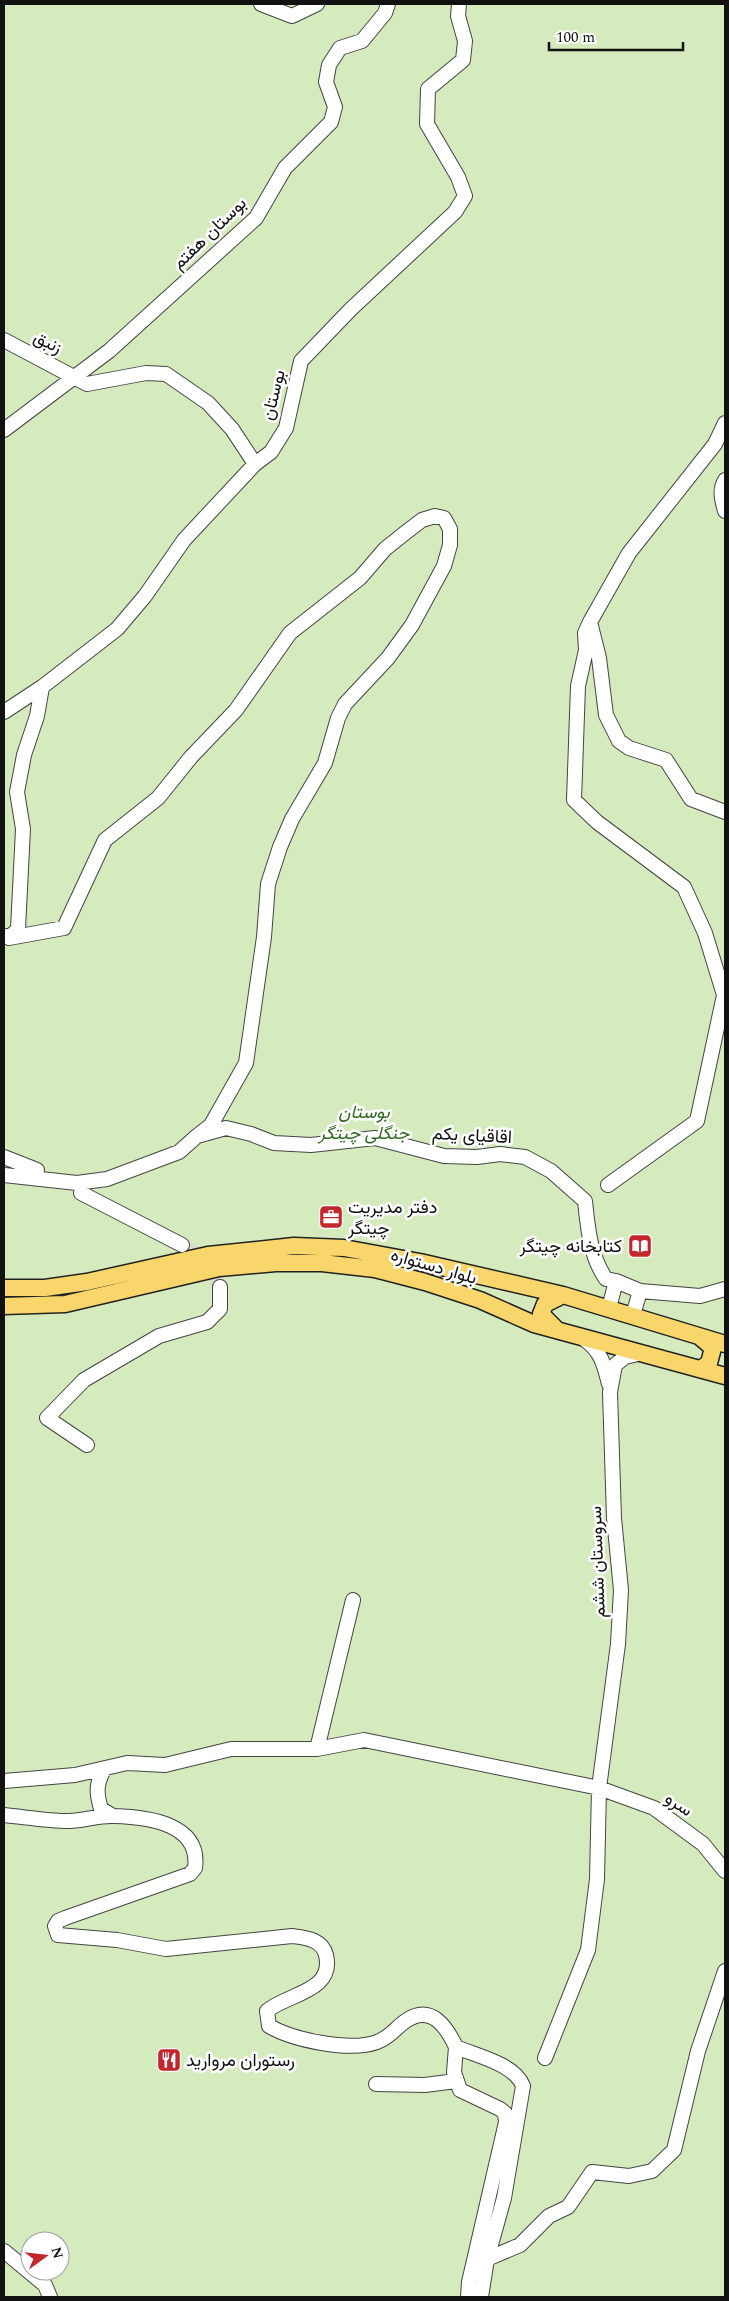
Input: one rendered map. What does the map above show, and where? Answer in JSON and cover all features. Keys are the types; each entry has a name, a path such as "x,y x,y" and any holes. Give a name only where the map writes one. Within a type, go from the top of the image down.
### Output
{"main road":[{"name":"بلوار دستواره","path":"4,1288 45,1288 87,1282 208,1255 294,1246 344,1248 563,1295 725,1344"},
{"name":"بلوار دستواره","path":"4,1306 65,1304 219,1268 276,1263 322,1263 375,1269 425,1282 480,1300 534,1324 578,1334 725,1376"},
{"path":"558,1330 541,1314 545,1304 563,1295"},
{"path":"700,1336 713,1348 709,1363 701,1370"}],"street":[{"path":"261,4 292,16 317,4"},
{"name":"بوستان هفتم","path":"4,430 11,422 76,378 163,304 220,248 256,218 285,168 331,122 335,107 326,82 329,65 340,48 362,41 385,13 388,4"},
{"name":"بوستان","path":"4,712 42,687 117,629 145,596 184,540 255,464 271,452 286,428 301,361 351,309 455,212 465,196 458,177 427,124 428,89 462,60 465,40 458,16 459,4"},
{"name":"زنبق","path":"4,340 87,384 146,373 166,374 208,403 232,429 255,464"},
{"path":"608,1185 697,1121 724,995 706,933 684,886 598,822 574,800 578,686 586,650 584,633 629,553 715,444 725,422"},
{"path":"725,480 722,486 722,500 725,511"},
{"path":"6,937 64,928 105,840 158,798 191,757 236,710 290,633 360,578 385,550 404,533 422,520 434,516 444,518 450,529 450,545 444,566 412,625 388,658 345,704 338,718 325,763 292,819 280,847 268,884 264,937 246,1063 211,1125 197,1136"},
{"path":"590,622 599,658 606,716 619,741 630,748 666,760 691,799 725,812"},
{"path":"6,937 18,929 23,829 17,792 24,754 37,716 42,687"},
{"name":"اقاقیای یکم","path":"4,1175 77,1183 107,1180 179,1152 197,1136 226,1128 251,1134 274,1143 311,1145 375,1138 444,1156 477,1157 500,1154 525,1157 551,1171 585,1201 590,1241 598,1267 606,1280 616,1281 640,1291 700,1296 725,1289"},
{"path":"4,1157 37,1170"},
{"path":"81,1193 182,1245"},
{"path":"608,1308 616,1281"},
{"path":"87,1446 47,1418 84,1380 158,1336 207,1322 220,1309 220,1286"},
{"path":"633,1315 640,1291"},
{"path":"578,1334 596,1347 604,1361 610,1392"},
{"path":"610,1392 614,1365 625,1357 644,1353"},
{"name":"سروستان ششم","path":"545,2058 588,1950 597,1879 599,1788 618,1644 621,1590 614,1518 610,1392"},
{"path":"317,1749 353,1600"},
{"name":"سرو","path":"4,1781 75,1775 127,1763 165,1765 231,1749 317,1749 364,1740 599,1788 654,1808 703,1844 725,1871"},
{"path":"105,1768 97,1780 97,1795 101,1809 114,1816"},
{"path":"4,1815 52,1821 82,1821 114,1816 159,1823 182,1832 195,1847 196,1868 190,1874 58,1921 55,1926 58,1935 116,1940 166,1949 292,1936 312,1939 325,1951 328,1961 322,1980 311,1990 276,2004 267,2011 269,2026 301,2038 342,2046 359,2046 377,2042 396,2031 408,2019 432,2016 441,2022 456,2047 454,2072 460,2090 505,2113 505,2131 468,2297"},
{"path":"487,2259 520,2244 549,2216 568,2207 592,2172 629,2176 652,2170 674,2150 698,2051 725,1971"},
{"path":"456,2047 509,2069 520,2078 524,2086 504,2198 487,2259 481,2297"},
{"path":"376,2084 425,2085 456,2081"},
{"path":"500,2109 522,2101"},
{"path":"4,2251 45,2285 50,2297"}],"green space":[{"name":"بوستان جنگلی چیتگر","path":"4,4 725,4 725,2297 4,2297"}],"tunnel":[{"path":"182,1245 208,1262 220,1287"}],"place":[{"name":"دفتر مدیریت چیتگر","path":"331,1217"},
{"name":"کتابخانه چیتگر","path":"640,1246"},
{"name":"رستوران مروارید","path":"169,2060"}]}
